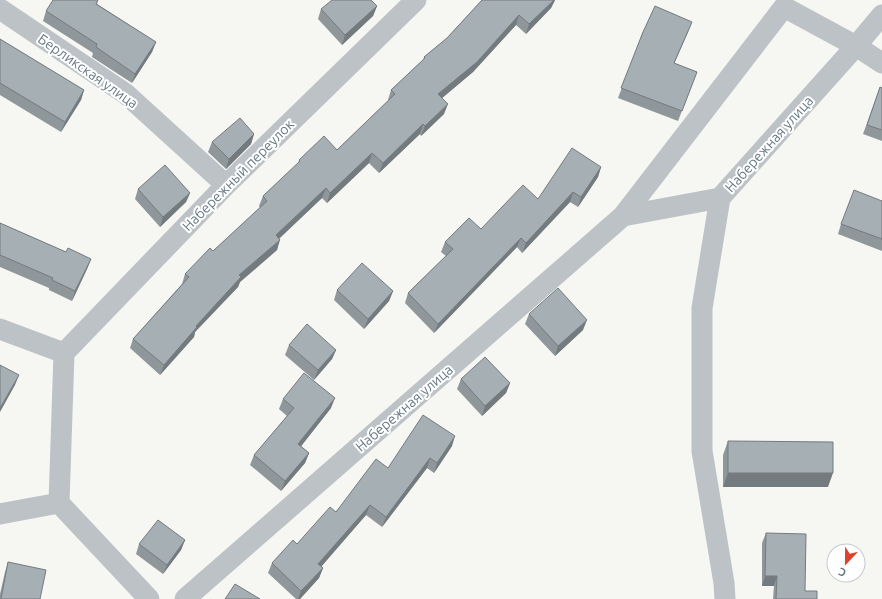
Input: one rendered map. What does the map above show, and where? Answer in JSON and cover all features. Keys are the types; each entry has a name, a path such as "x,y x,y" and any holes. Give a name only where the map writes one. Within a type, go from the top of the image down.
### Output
{"street":[{"name":"Набережный переулок","path":"64,353 226,185 416,0"},
{"name":"Набережная улица","path":"184,599 623,216 784,7 856,46"},
{"name":"Берликская улица","path":"0,9 126,94 226,185"},
{"name":"Набережная улица","path":"623,216 720,198 882,15"},
{"path":"856,46 882,63"},
{"path":"720,198 702,308 702,451 724,583 725,599"},
{"path":"0,328 64,353 59,503 149,599"},
{"path":"0,514 59,503"}],"building":[{"path":"53,0 98,0 96,4 156,42 135,74 96,47 97,44 46,11"},
{"path":"332,0 371,0 377,6 345,35 321,9"},
{"path":"482,0 554,0 529,24 519,15 477,62 438,94 448,104 425,126 423,124 383,163 372,153 330,193 326,188 276,235 280,240 239,275 241,277 196,326 197,327 164,365 133,339 189,277 185,274 210,248 213,251 267,201 263,196 300,161 299,160 324,136 337,150 395,94 391,90 425,58 424,57 447,38"},
{"path":"655,6 692,22 674,63 697,72 682,111 621,88"},
{"path":"0,39 84,90 65,122 0,83"},
{"path":"880,87 882,88 882,130 867,125"},
{"path":"240,118 254,134 229,159 212,142"},
{"path":"572,148 601,167 581,197 573,192 526,243 521,238 438,324 408,293 453,249 445,242 469,218 481,229 523,185 538,199"},
{"path":"165,165 190,193 163,217 138,189"},
{"path":"854,190 882,201 882,239 841,224"},
{"path":"0,223 66,252 68,248 91,259 75,291 52,280 53,278 0,255"},
{"path":"362,263 393,291 368,319 337,290"},
{"path":"558,288 587,320 558,346 529,314"},
{"path":"307,324 336,350 318,370 289,345"},
{"path":"485,357 510,383 485,406 461,379"},
{"path":"0,365 19,375 0,408"},
{"path":"304,373 335,398 298,444 309,453 285,481 254,455 294,408 283,399"},
{"path":"423,415 455,436 437,463 430,458 386,517 370,505 318,564 323,568 301,591 272,563 293,540 297,544 330,507 336,512 376,459 388,468"},
{"path":"728,441 833,442 833,473 728,473"},
{"path":"158,520 185,540 167,565 139,544"},
{"path":"766,533 806,534 805,591 817,591 817,599 776,599 777,576 765,576"},
{"path":"8,562 46,570 40,599 1,599"},
{"path":"235,584 260,599 225,599"}]}
